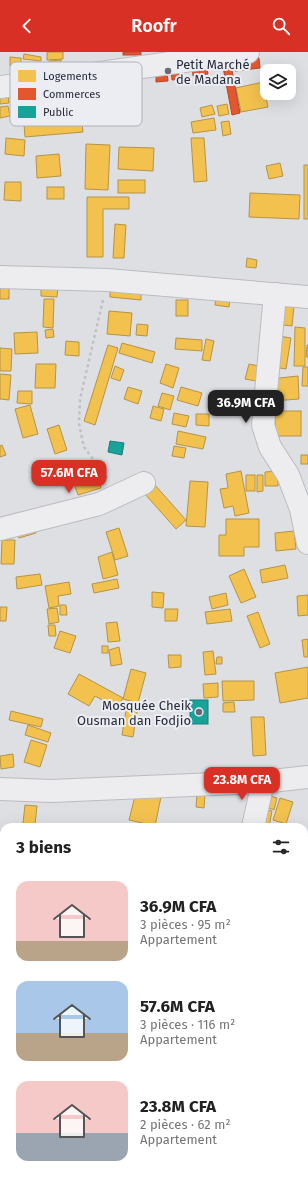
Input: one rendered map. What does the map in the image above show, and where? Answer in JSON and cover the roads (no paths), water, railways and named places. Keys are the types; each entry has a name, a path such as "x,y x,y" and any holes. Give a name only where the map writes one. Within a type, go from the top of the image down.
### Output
{"street":[{"path":"142,62 166,58 248,52"},
{"path":"0,87 10,85"},
{"path":"0,277 107,280 308,297"},
{"path":"275,294 263,425 270,447 291,482 301,509 308,542"},
{"path":"0,529 99,504 144,483"},
{"path":"0,789 51,791 263,782 308,777"},
{"path":"255,823 263,782"}],"place":[{"name":"Petit Marché de Madana","path":"168,71"},
{"name":"Mosquée Cheik Ousman dan Fodjio","path":"199,712"}]}
